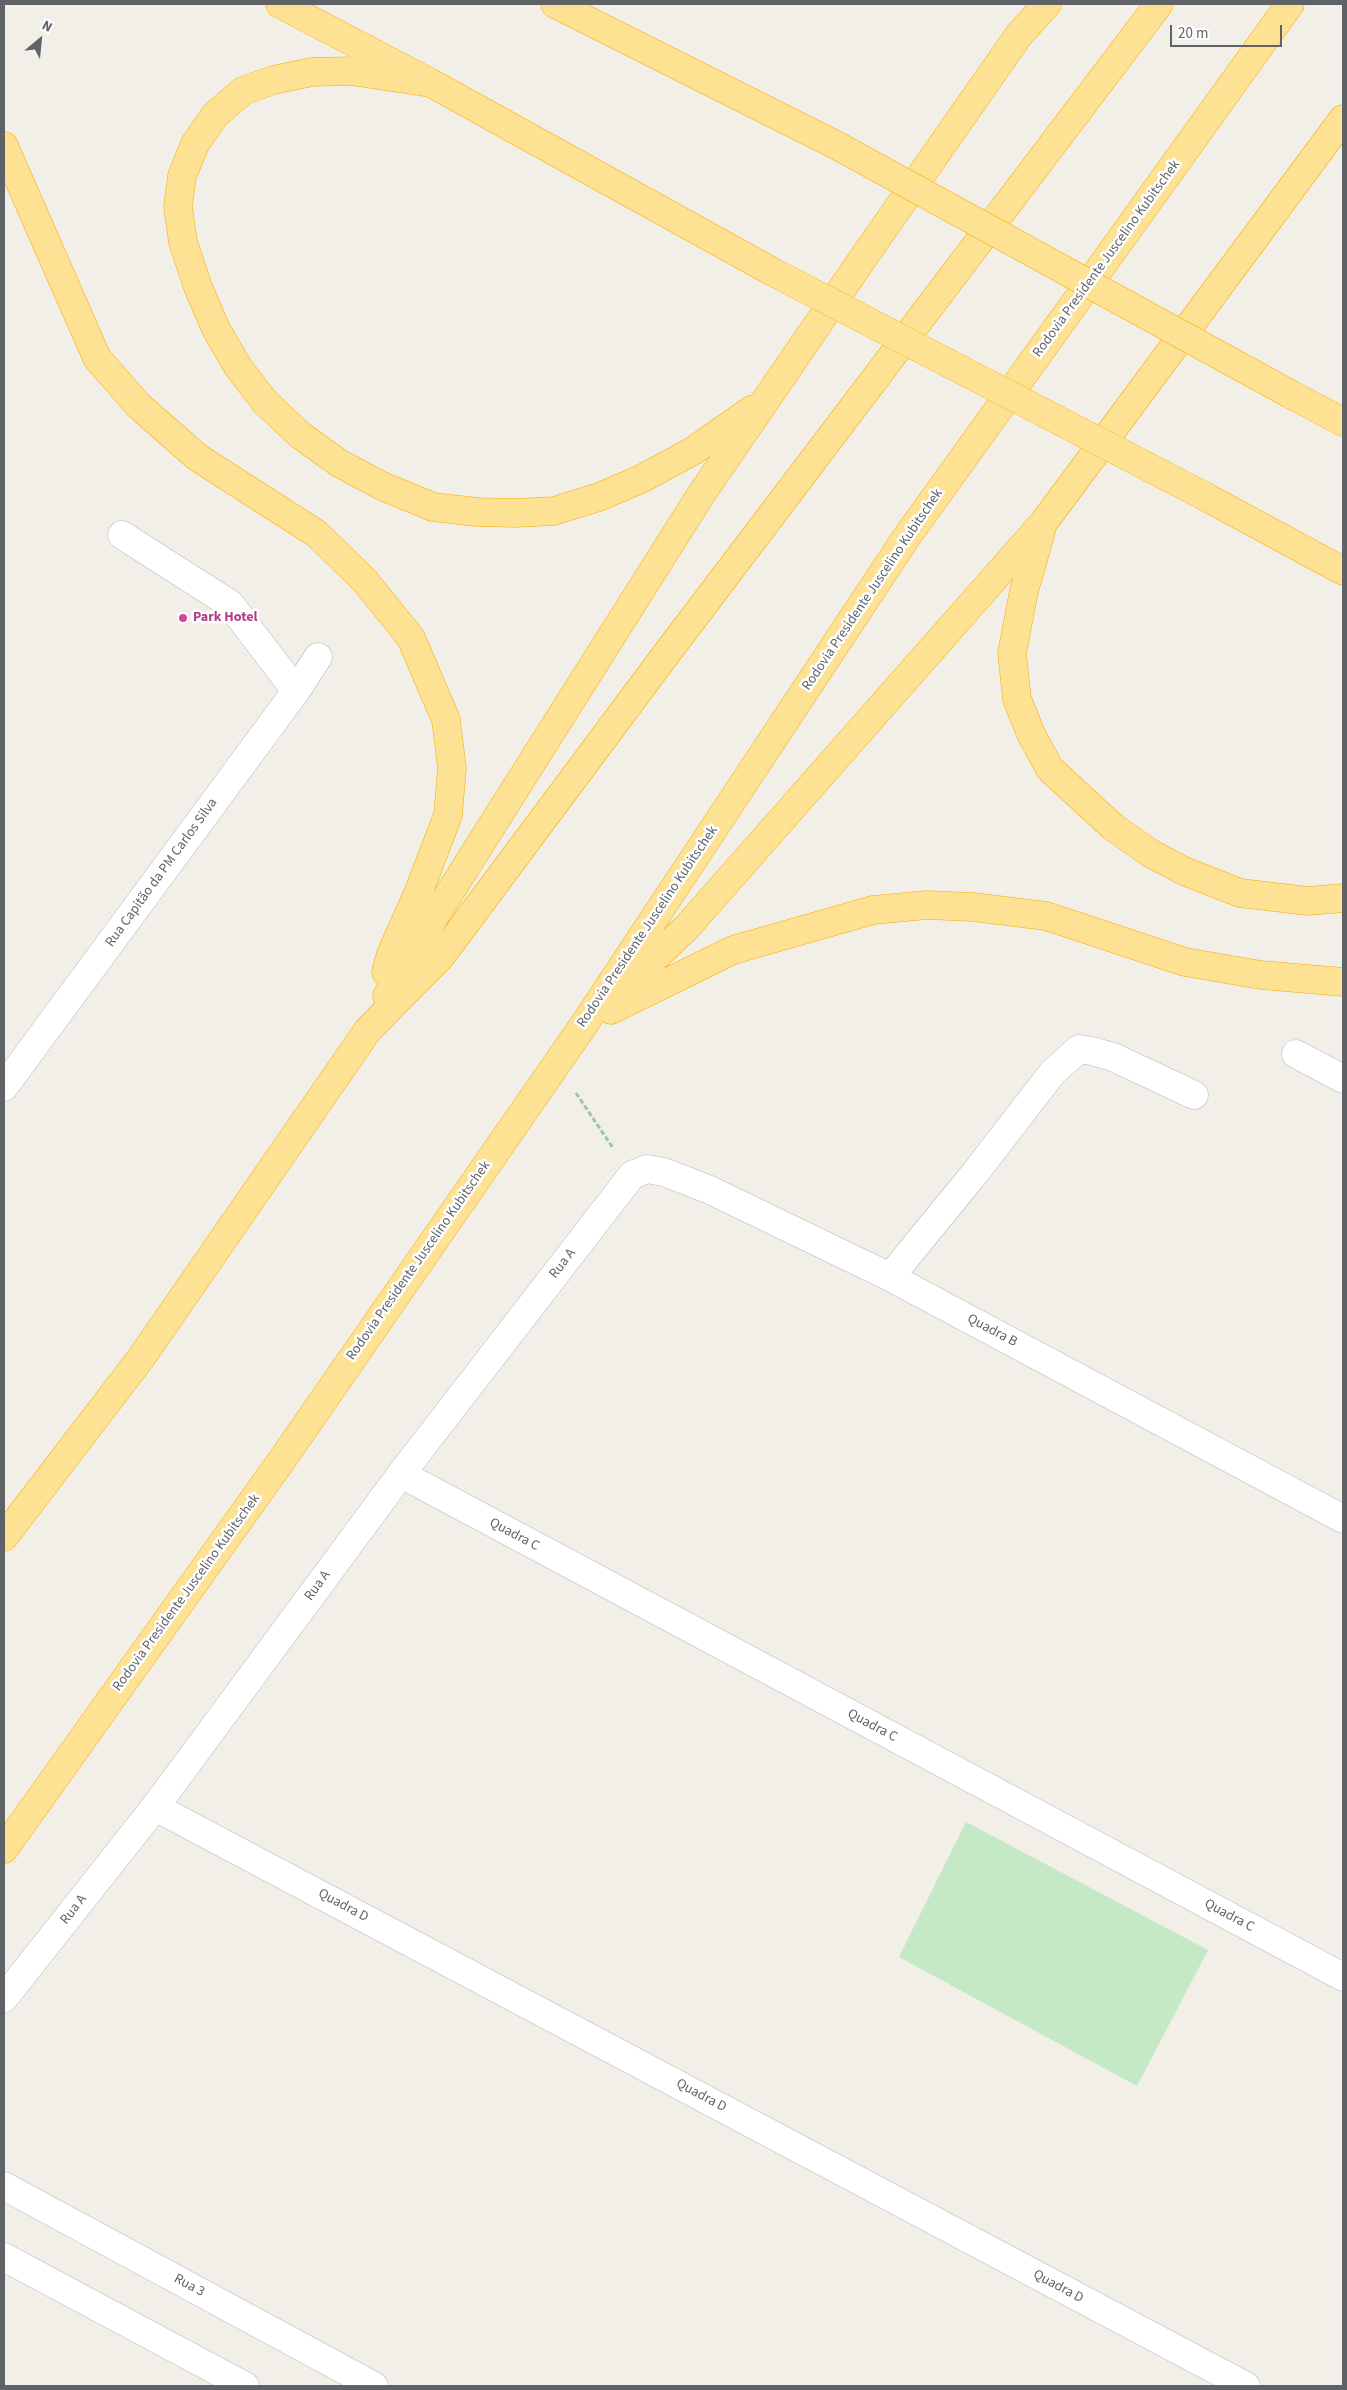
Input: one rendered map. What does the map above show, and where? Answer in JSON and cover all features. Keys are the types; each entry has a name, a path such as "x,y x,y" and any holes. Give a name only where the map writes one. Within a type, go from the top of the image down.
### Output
{"highway":[{"path":"280,4 431,83 771,271 1206,497 1343,571"},
{"path":"555,4 836,145 1343,422"},
{"path":"1019,35 1027,4"},
{"path":"4,1537 141,1358 370,1027 426,929 702,493 1019,35 1047,4"},
{"path":"370,1027 441,956 667,653 1159,4"},
{"name":"Rodovia Presidente Juscelino Kubitschek","path":"4,1849 278,1465 586,1023 908,535 1290,4"},
{"path":"431,83 351,72 312,72 273,80 243,91 215,115 195,144 182,176 178,207 183,242 198,287 216,330 238,367 265,402 300,435 339,463 382,486 433,507 477,512 515,513 554,511 599,497 641,479 693,450 766,400"},
{"path":"586,1023 687,926 1044,522 1343,120"},
{"path":"4,146 97,358 138,404 197,457 317,534 366,581 411,638 442,710 446,720 452,768 448,815 419,891 391,954 370,1027"},
{"path":"1044,522 1024,591 1012,653 1017,699 1030,734 1050,769 1113,827 1150,853 1184,871 1240,893 1308,901 1343,898"},
{"path":"586,1023 733,950 873,910 926,905 973,907 1046,916 1185,962 1261,976 1343,982"}],"street":[{"path":"122,535 230,604 296,691"},
{"name":"Rua Capitão da PM Carlos Silva","path":"4,1087 296,691 318,657"},
{"path":"890,1277 975,1173 1053,1072 1079,1049 1113,1058 1194,1095"},
{"path":"1296,1054 1343,1079"},
{"name":"Quadra B","path":"632,1175 646,1169 664,1172 710,1190 890,1277 1343,1519"},
{"name":"Rua A","path":"4,1998 155,1806 400,1474 632,1175"},
{"name":"Quadra C","path":"400,1474 1343,1977"},
{"name":"Quadra D","path":"155,1806 1246,2386"},
{"name":"Rua 3","path":"4,2186 374,2386"},
{"path":"4,2257 245,2386"}],"path":[{"path":"556,1064 632,1175"}],"green space":[{"path":"966,1822 1208,1950 1137,2086 899,1957"}],"place":[{"name":"Park Hotel","path":"183,618"}]}
